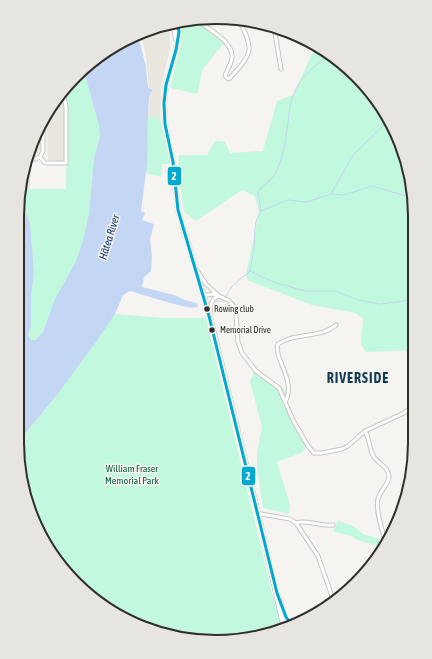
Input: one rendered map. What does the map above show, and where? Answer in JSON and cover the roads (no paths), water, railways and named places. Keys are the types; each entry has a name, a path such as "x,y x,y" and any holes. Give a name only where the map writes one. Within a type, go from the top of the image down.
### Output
{"main road":[{"path":"179,28 176,50 166,85 164,103 164,116 173,162 178,210 204,296 258,514 283,623"},
{"path":"175,29 177,40"},
{"path":"277,593 288,620"}],"street":[{"path":"203,24 222,38 231,51 231,61 225,76 228,79 247,58 249,53 249,40 242,26"},
{"path":"275,33 281,69"},
{"path":"40,157 46,163 66,163 66,107 65,98"},
{"path":"33,159 40,157 43,150 43,133"},
{"path":"196,269 206,284 230,302 235,310 238,342 242,354 256,371 279,388 293,420 308,446 314,453 342,449 348,446 365,431 404,414 408,410"},
{"path":"204,296 212,294 220,296"},
{"path":"209,316 212,300 215,297 220,296"},
{"path":"285,402 288,394 288,382 278,352 278,344 290,339 317,334 336,325"},
{"path":"365,431 369,439 374,458 386,469 389,476 387,483 377,501 384,535"},
{"path":"258,514 290,519 296,523 318,556 332,596"},
{"path":"296,523 302,522 324,526 333,525"}],"water":[{"name":"Hātea River","path":"139,41 146,67 148,88 153,89 149,97 147,164 141,211 145,213 142,220 154,224 150,239 152,258 151,271 144,277 142,287 174,295 197,303 198,307 186,307 130,291 123,295 115,314 96,342 60,391 24,435 24,209 30,223 34,271 31,299 31,326 28,335 31,340 36,340 43,332 55,299 76,261 83,240 89,214 94,158 100,137 99,126 85,75 109,56"}],"waterway":[{"path":"226,296 234,285 250,271 256,224 258,215 261,211 258,192 274,175 280,164 285,145 293,96 301,81 325,57"},
{"path":"331,194 353,155 384,124"},
{"path":"261,211 288,200 307,202 331,194 344,195 372,186 407,196"},
{"path":"250,271 273,282 305,291 336,291 358,300 380,304 408,300"},
{"path":"216,301 222,301"}],"place":[{"name":"Rowing club","path":"207,309"},
{"name":"Memorial Drive","path":"212,330"}],"district":[{"name":"RIVERSIDE","path":"358,378"}],"park label":[{"name":"William Fraser Memorial Park","path":"132,474"}]}
